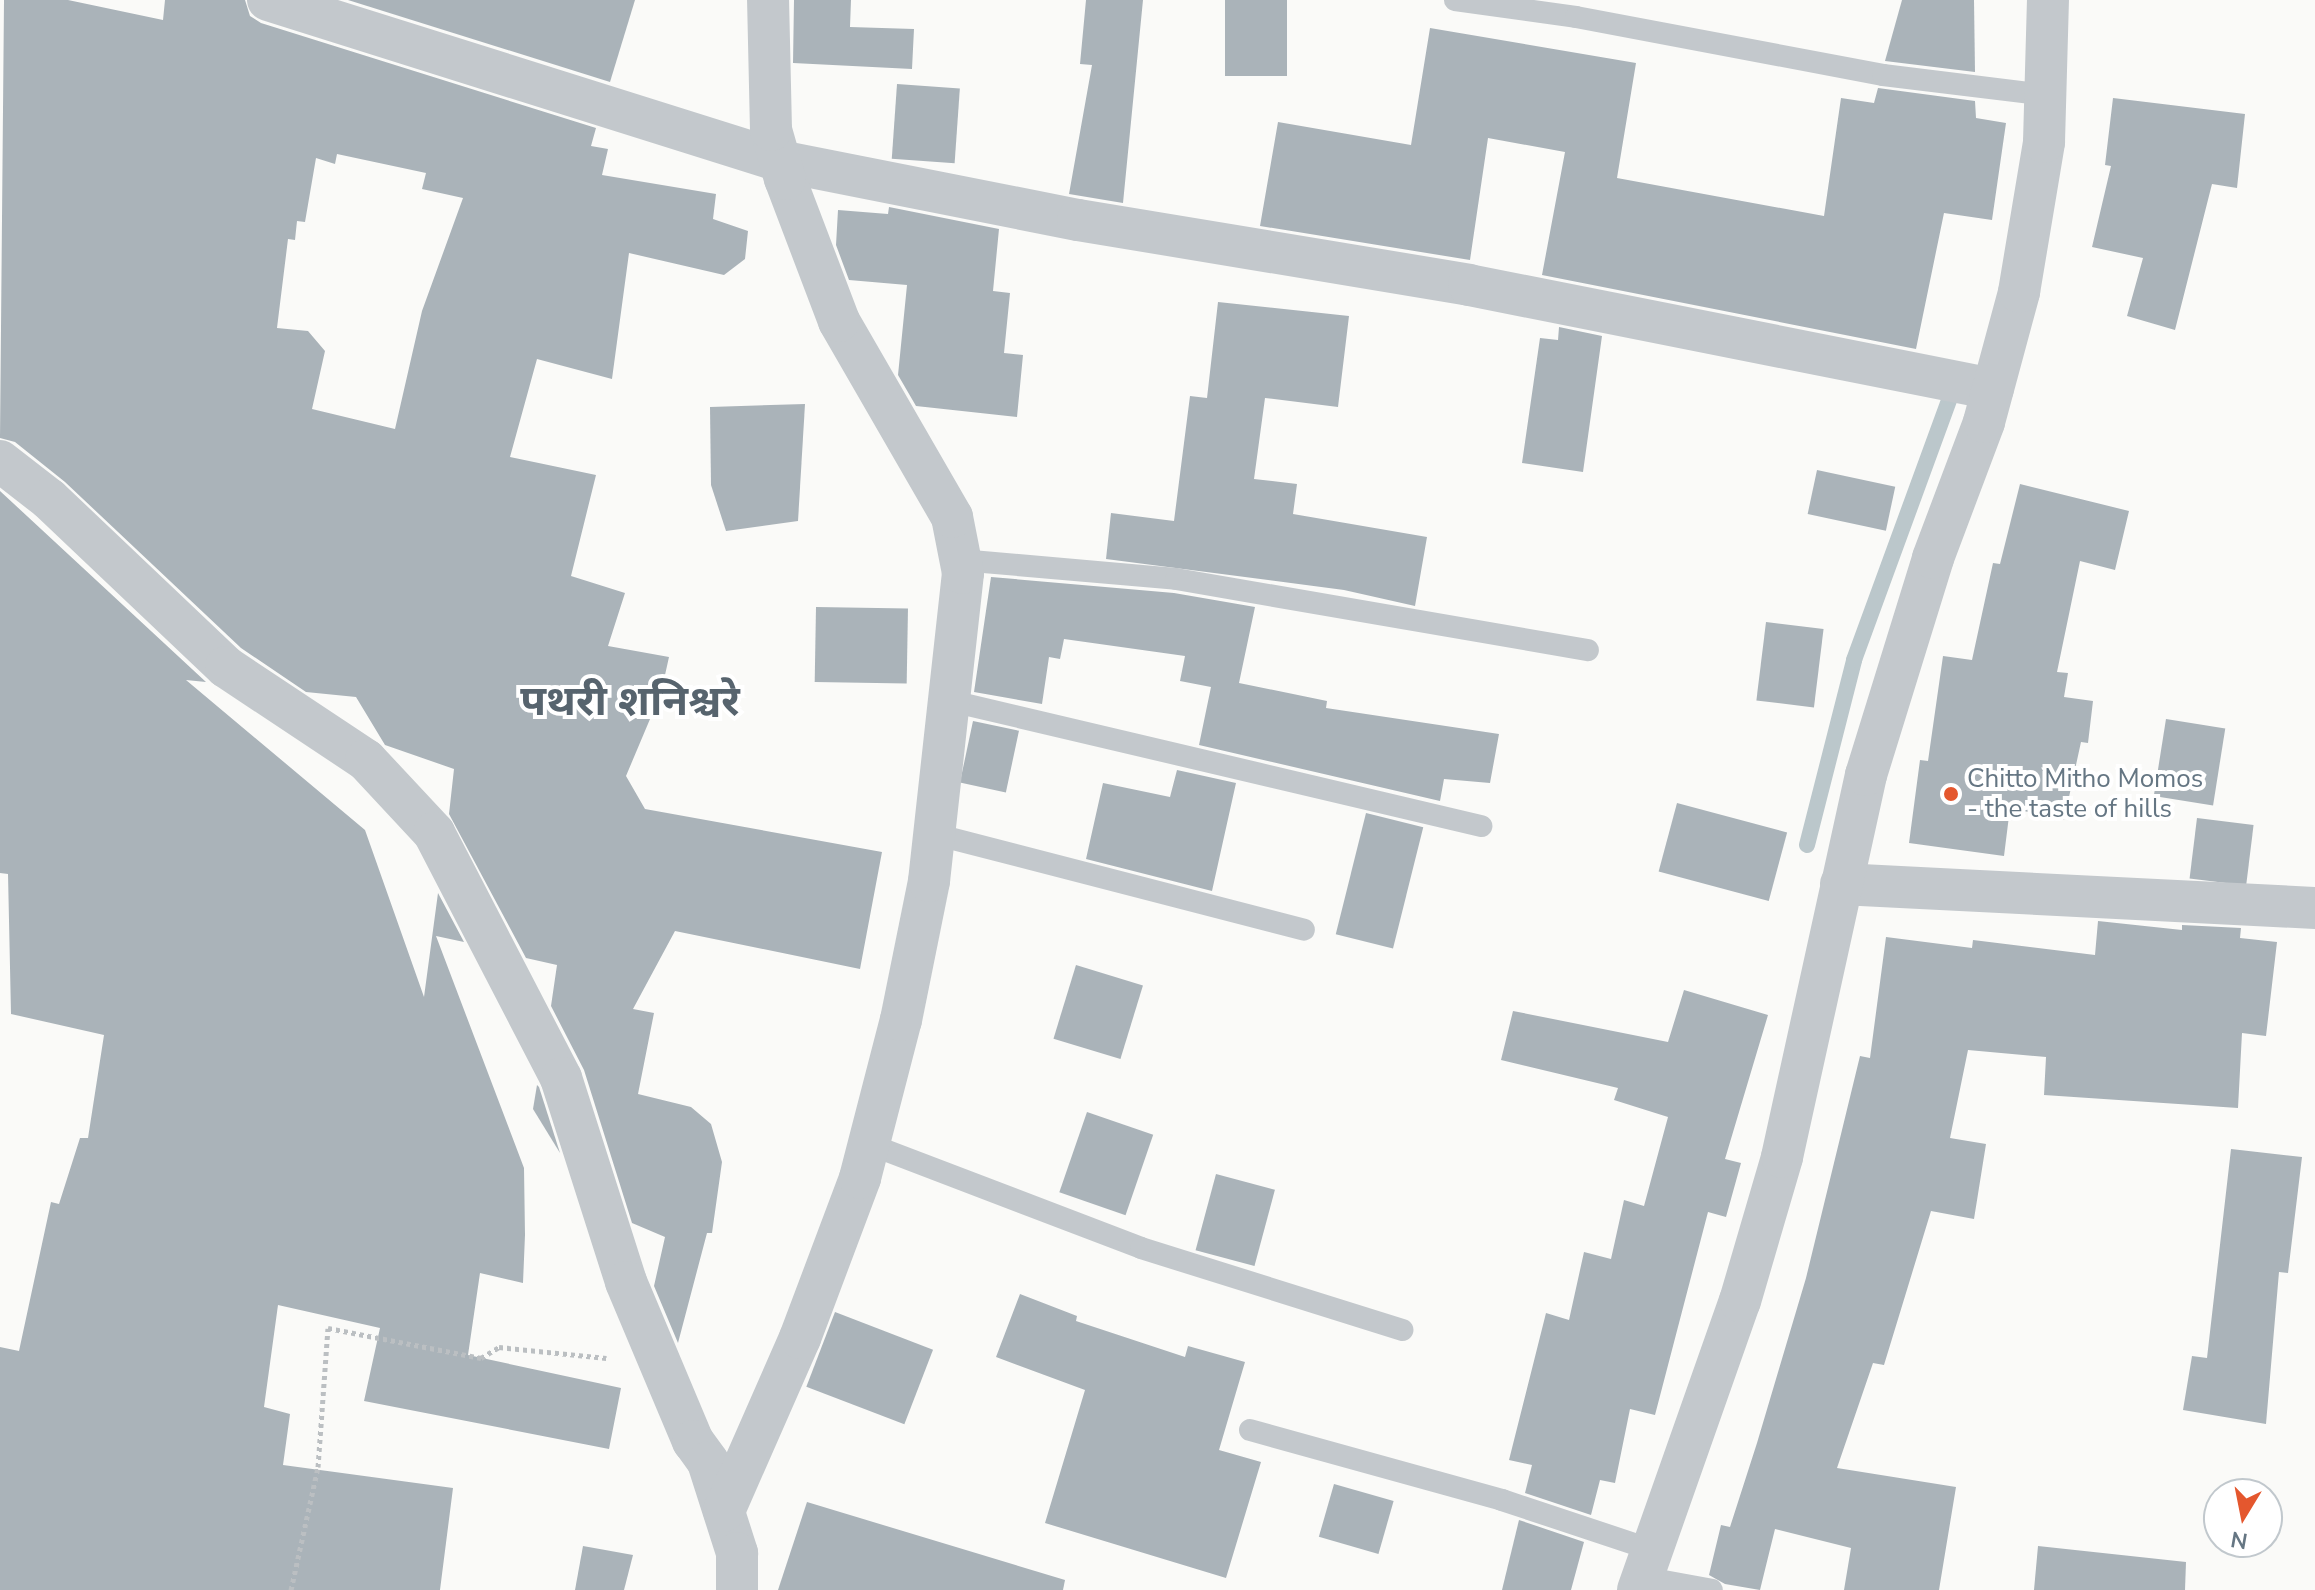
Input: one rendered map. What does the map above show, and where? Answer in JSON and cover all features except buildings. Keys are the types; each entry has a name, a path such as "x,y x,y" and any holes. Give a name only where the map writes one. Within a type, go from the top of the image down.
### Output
{"street":[{"path":"268,0 780,161 1078,220 1469,285 1993,389"},
{"path":"724,1511 800,1338 869,1144 901,1020 934,834 951,701 960,560 952,517 839,321 780,161 771,130 768,0"},
{"path":"1644,1572 1740,1301 1782,1157 1866,775 1993,389 2019,292 2044,142 2048,0"},
{"path":"0,461 49,499 226,667 366,760 434,833 561,1078 626,1282 693,1441 708,1462 737,1553 737,1590"},
{"path":"1841,884 2315,908"}],"lane":[{"path":"1455,0 1576,17 1883,75 2045,95"},
{"path":"960,560 1176,579 1588,650"},
{"path":"951,701 1481,826"},
{"path":"934,834 1304,930"},
{"path":"869,1144 1141,1248 1402,1330"},
{"path":"1250,1430 1502,1500 1644,1572 1712,1590"}],"path":[{"path":"291,1590 318,1467 328,1328 481,1358 499,1347 616,1359"}],"waterway":[{"path":"1807,845 1854,660 1949,401"}],"place":[{"name":"Chitto Mitho Momos - the taste of hills","path":"1951,794"}],"district":[{"name":"पथरी शनिश्चरे","path":"630,702"}]}
